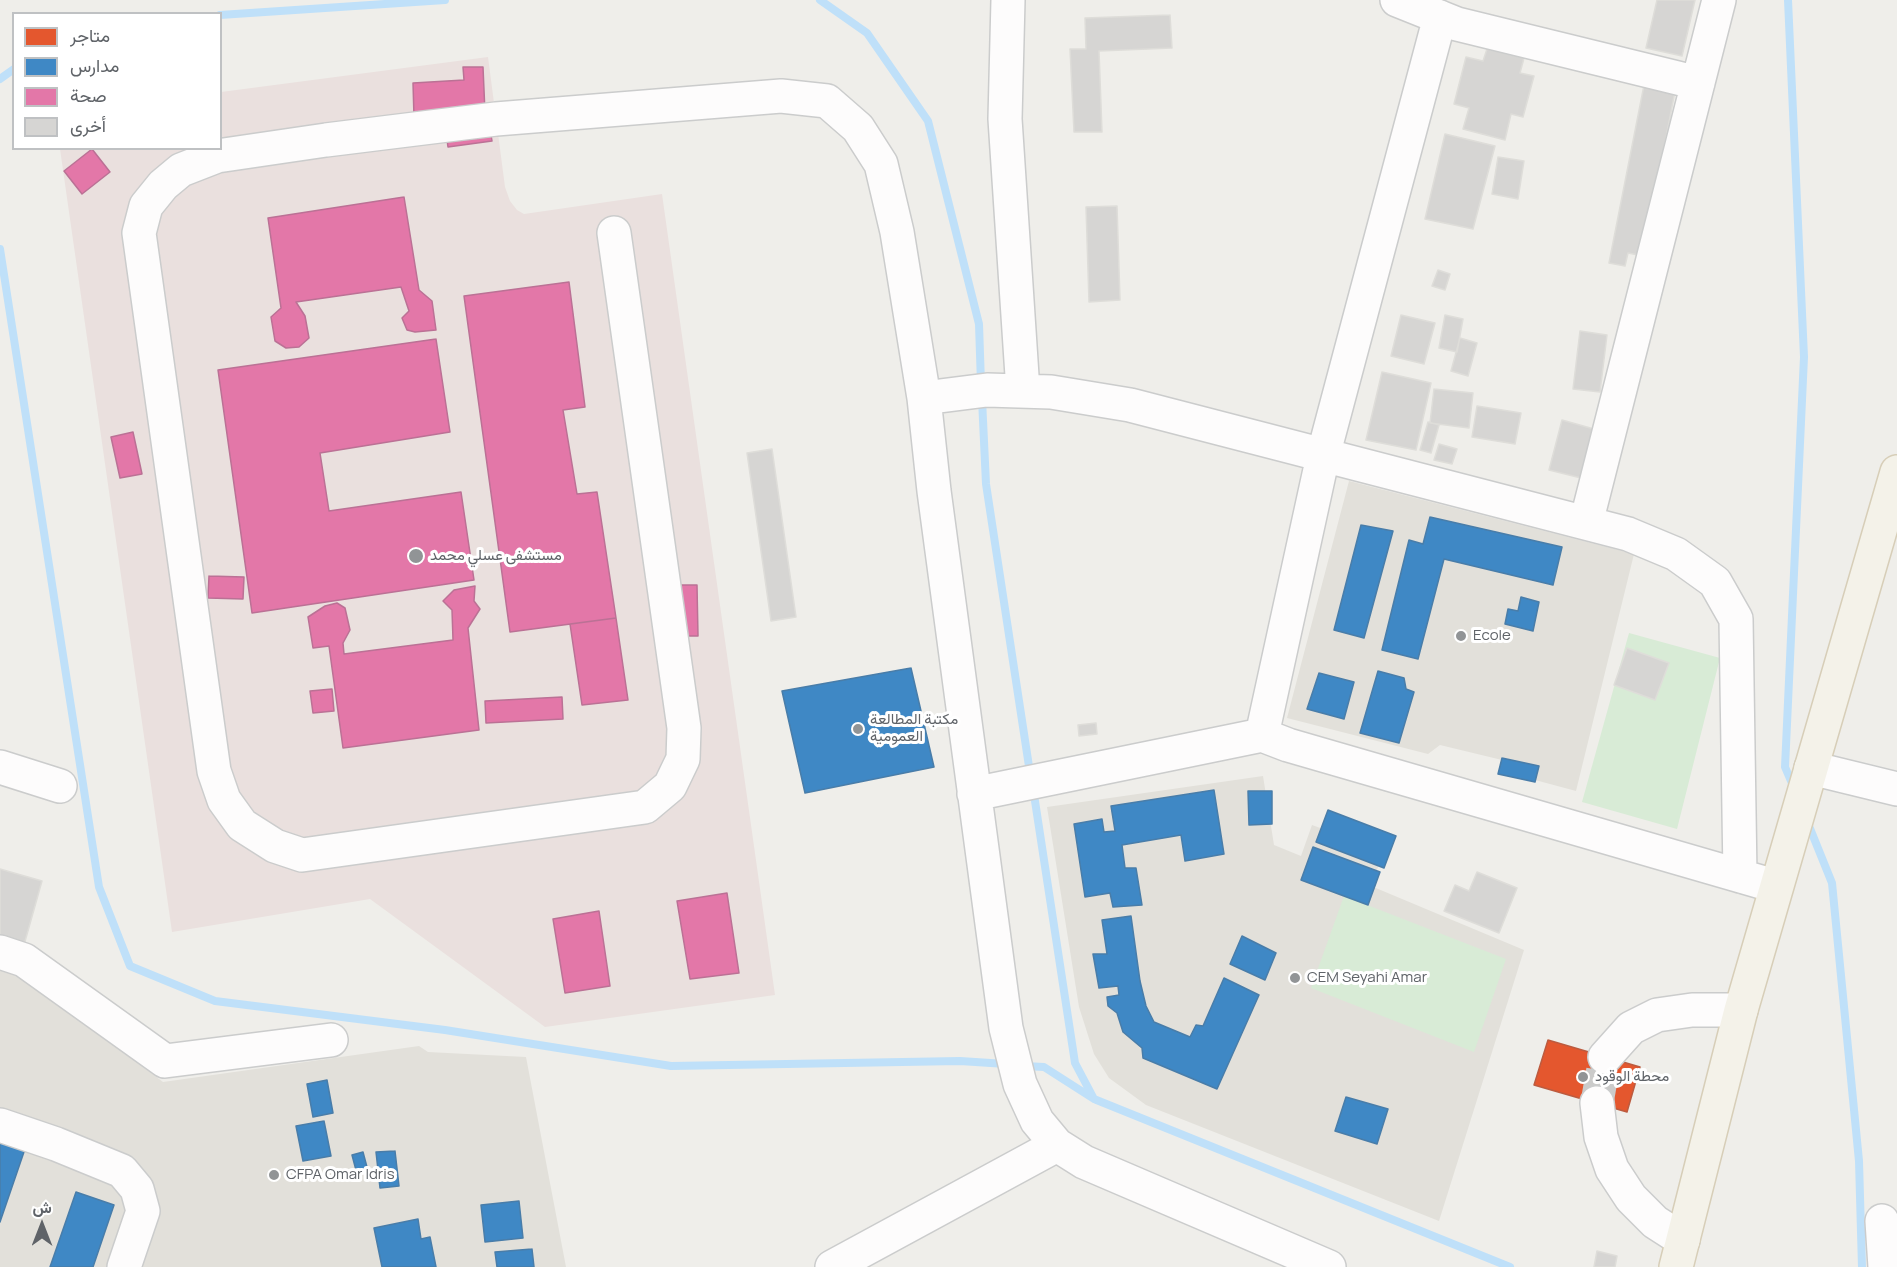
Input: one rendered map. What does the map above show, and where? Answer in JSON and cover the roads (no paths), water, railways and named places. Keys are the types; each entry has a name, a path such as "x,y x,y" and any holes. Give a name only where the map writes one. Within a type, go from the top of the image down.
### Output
{"main road":[{"path":"1680,1254 1741,1010 1897,472"}],"street":[{"path":"1008,0 1005,119 1023,391"},
{"path":"1397,0 1457,24 1698,83"},
{"path":"1586,523 1719,0"},
{"path":"1262,735 1323,456 1440,17"},
{"path":"615,233 684,728 683,759 670,786 645,807 302,855 275,846 242,825 224,800 214,771 139,233 146,206 162,184 181,170 217,156 496,119 781,96 827,101 858,128 881,164 897,232 924,398 934,490 1006,1028 1020,1084 1037,1121 1057,1145 1094,1166 1329,1267"},
{"path":"924,398 987,390 1023,391 1051,392 1130,405 1628,534 1676,554 1715,582 1736,619 1740,876"},
{"path":"974,794 1262,735 1288,745 1778,886"},
{"path":"0,767 60,786"},
{"path":"1812,768 1897,789"},
{"path":"0,952 24,960 165,1061 331,1040"},
{"path":"1605,1057 1631,1028 1657,1015 1692,1010 1741,1010"},
{"path":"1597,1103 1601,1137 1612,1169 1630,1198 1655,1222 1680,1254"},
{"path":"0,1125 56,1144 122,1171 137,1189 143,1211 124,1267"},
{"path":"832,1267 1057,1145"},
{"path":"1882,1221 1885,1267"}],"waterway":[{"path":"222,15 445,0"},
{"path":"820,0 867,33 928,121 979,324 981,384"},
{"path":"1788,0 1804,357 1785,767 1794,788"},
{"path":"0,79 12,70"},
{"path":"0,249 99,887 130,966 215,1001 445,1030 671,1066 960,1061 1006,1064"},
{"path":"982,399 986,484 1030,773"},
{"path":"1033,788 1075,1063 1094,1099 1510,1267"},
{"path":"1807,821 1832,883 1859,1161 1862,1267"},
{"path":"1024,1066 1044,1067 1094,1099"}],"tunnel":[{"path":"1597,1103 1605,1057"}],"place":[{"name":"مستشفى عسلي محمد","path":"416,556"},
{"name":"Ecole","path":"1461,636"},
{"name":"مكتبة المطالعة العمومية","path":"858,729"},
{"name":"CEM Seyahi Amar","path":"1295,978"},
{"name":"محطة الوقود","path":"1583,1077"},
{"name":"CFPA Omar Idris","path":"274,1175"}]}
